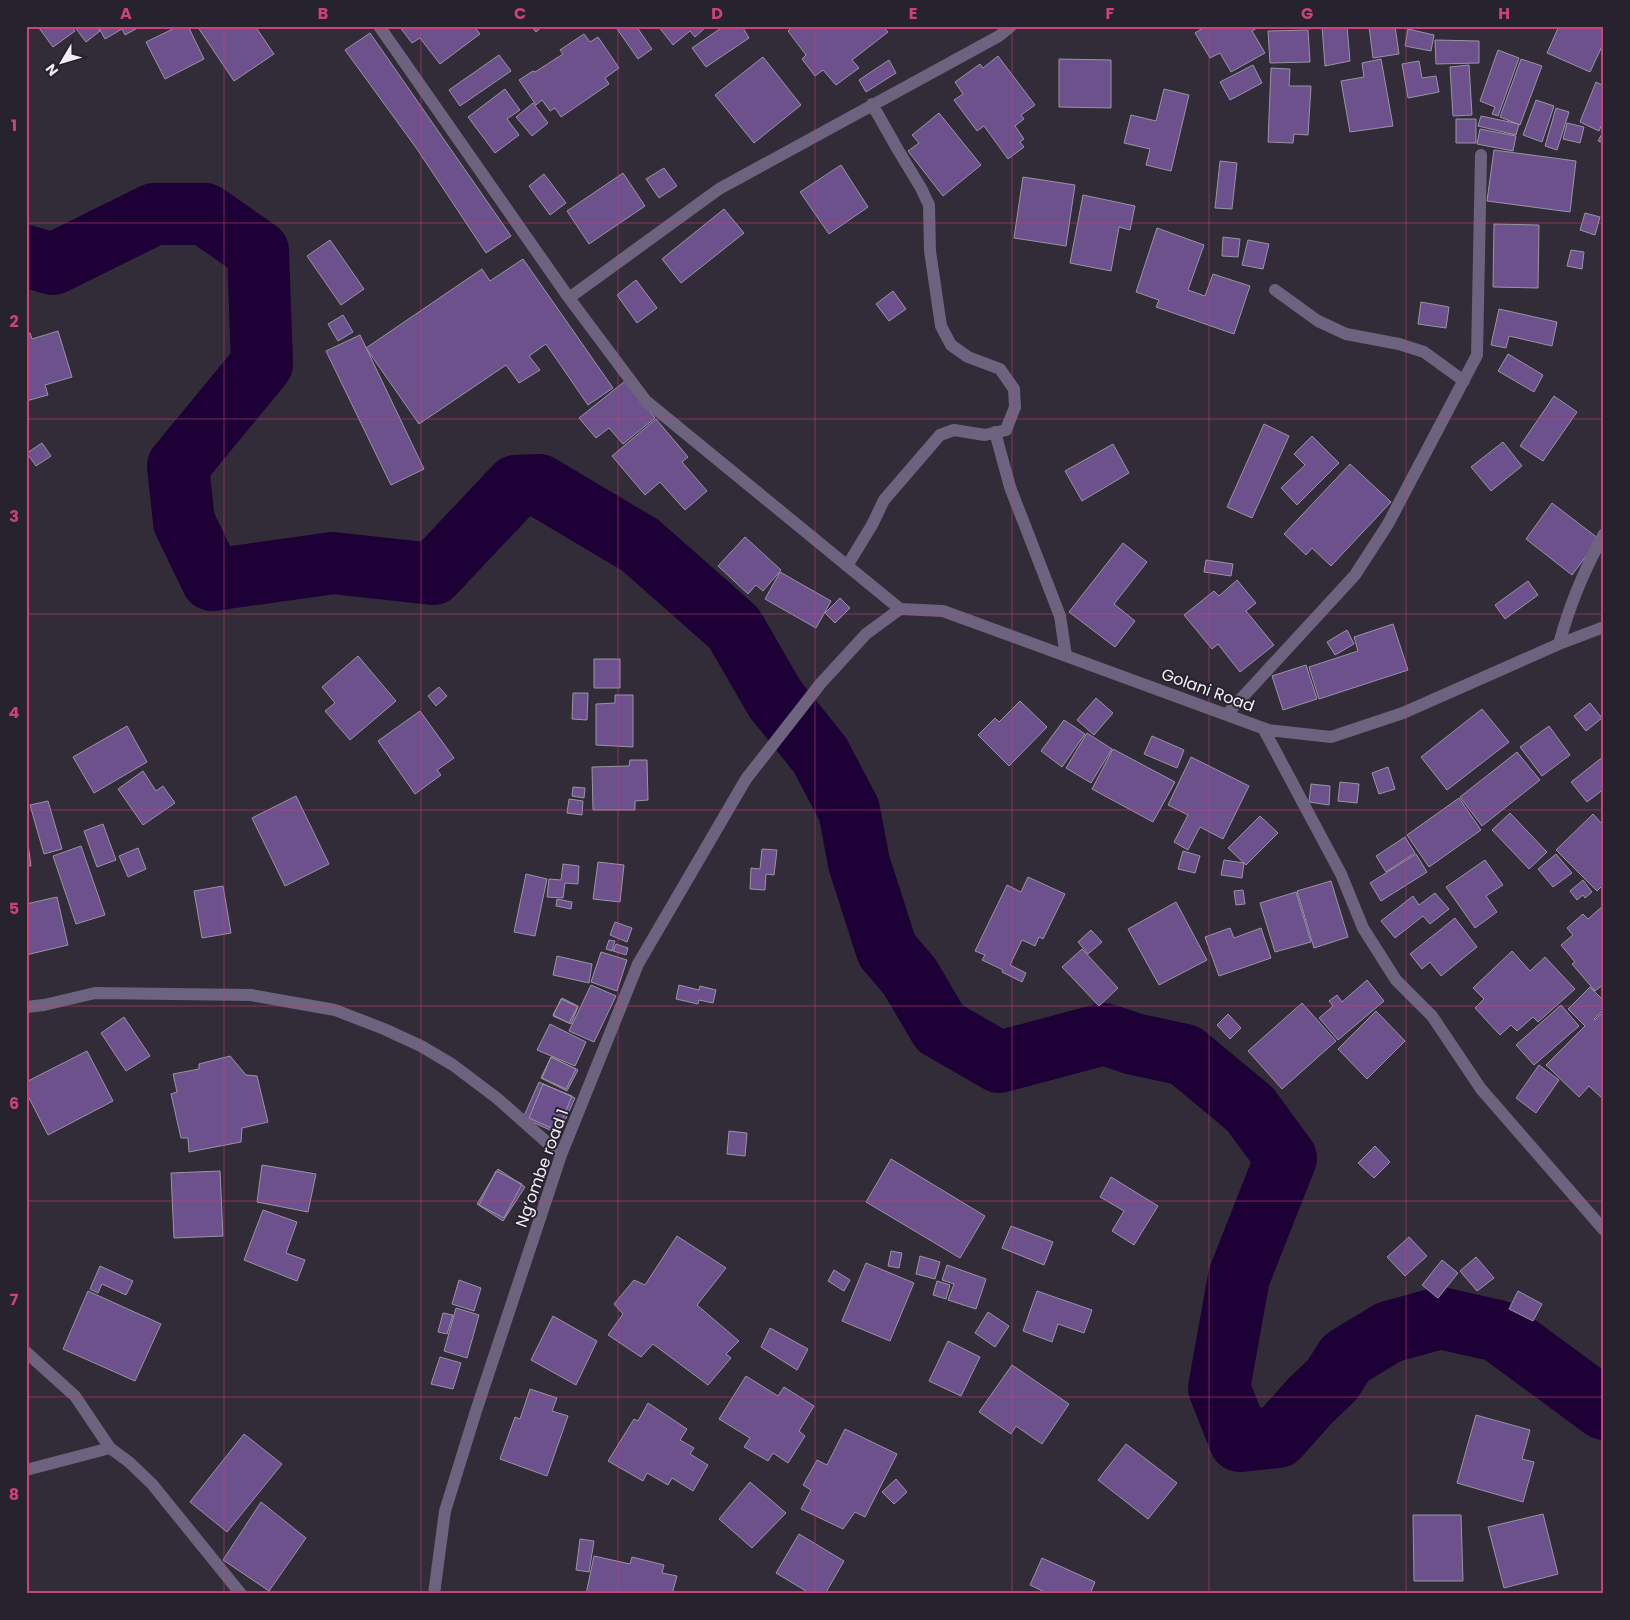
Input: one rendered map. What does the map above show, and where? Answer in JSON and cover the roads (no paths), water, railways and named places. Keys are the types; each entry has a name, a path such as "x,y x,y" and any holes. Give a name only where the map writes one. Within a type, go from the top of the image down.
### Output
{"street":[{"path":"379,26 569,298 646,402 900,609"},
{"path":"569,298 719,189 999,36 1011,26"},
{"path":"847,566 872,525 884,500 940,436 954,430 985,435 1006,430 1015,407 1014,389 1000,369 968,357 951,345 941,326 930,251 929,205 922,188 872,104"},
{"path":"1227,714 1355,575 1388,524 1477,355 1481,155"},
{"path":"1275,290 1318,321 1346,334 1400,344 1424,352 1464,381"},
{"path":"995,432 1010,487 1060,616 1066,656"},
{"path":"1559,644 1569,608 1582,575 1604,534"},
{"name":"Golani Road","path":"900,609 943,612 1263,728 1331,737 1404,713 1559,644 1604,627"},
{"name":"Ng’ombe road 1","path":"434,1594 445,1511 476,1411 561,1155 638,964 746,778 821,683 866,634 900,609"},
{"path":"1263,728 1341,874 1363,928 1396,980 1432,1016 1481,1089 1604,1230"},
{"path":"26,1006 44,1006 95,993 251,995 334,1010 384,1029 421,1046 453,1065 498,1099 561,1155"},
{"path":"26,1352 75,1396 110,1448 129,1462 152,1484 241,1594"},
{"path":"26,1470 110,1448"}],"waterway":[{"path":"26,256 53,264 154,214 205,214 258,251 262,364 178,466 184,522 212,580 333,563 433,574 516,486 539,485 640,545 734,628 775,699 820,755 849,810 859,863 887,950 910,977 940,1028 999,1062 1104,1034 1134,1044 1185,1055 1250,1109 1286,1158 1239,1277 1219,1388 1240,1441 1278,1437 1310,1401 1332,1380 1346,1358 1389,1332 1440,1318 1498,1331 1604,1409"}]}
